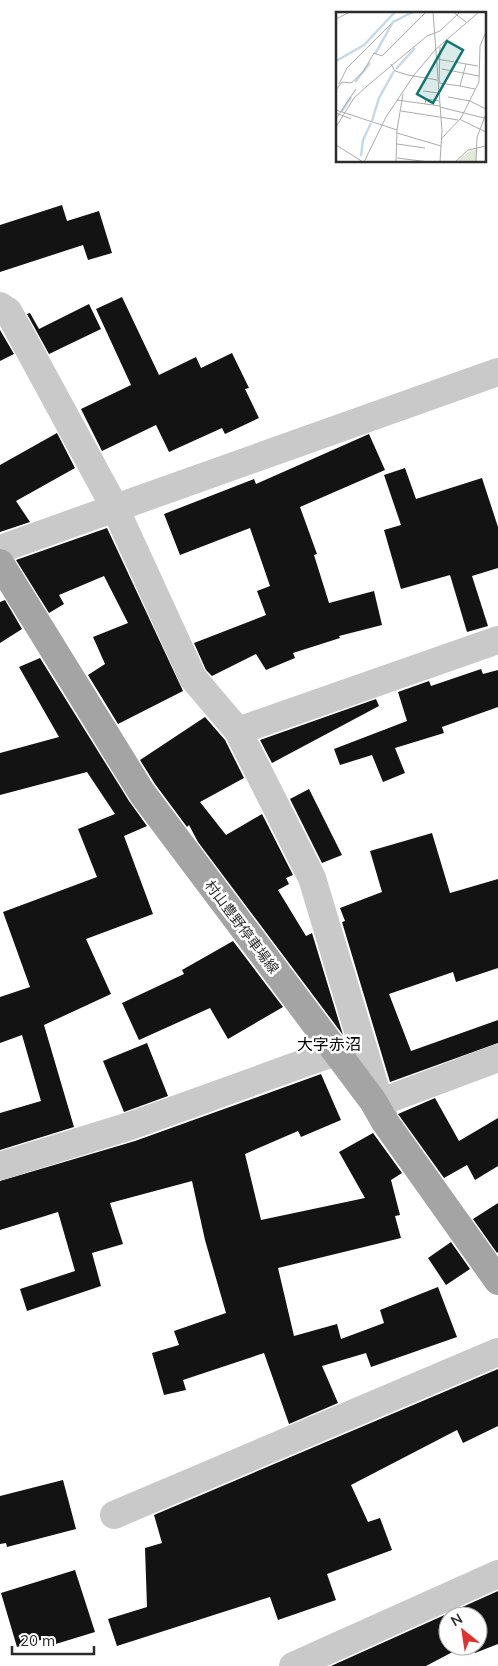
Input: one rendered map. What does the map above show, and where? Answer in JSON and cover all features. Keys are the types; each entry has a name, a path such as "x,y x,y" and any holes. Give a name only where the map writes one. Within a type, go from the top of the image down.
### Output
{"main road":[{"name":"村山豊野停車場線","path":"0,563 142,793 335,1052 383,1112 498,1281"}],"street":[{"path":"0,306 8,311 115,508 193,678 238,731 312,878 383,1112 498,1058"},
{"path":"0,549 498,372"},
{"path":"238,731 498,640"},
{"path":"0,1166 130,1126 335,1052"},
{"path":"114,1515 498,1352"},
{"path":"293,1666 498,1574"}],"building":[{"path":"62,205 67,221 99,211 112,253 88,260 83,245 0,272 0,225"},
{"path":"122,297 159,375 196,357 201,368 232,353 249,388 245,389 259,418 225,434 222,428 169,452 156,425 102,451 81,409 131,385 96,309"},
{"path":"89,304 101,329 49,354 27,314 30,313 39,329"},
{"path":"0,330 14,354 0,361"},
{"path":"57,433 75,468 16,501 30,522 0,532 0,465"},
{"path":"369,434 385,470 300,507 317,554 314,555 329,603 374,591 382,625 339,636 340,638 293,653 295,658 266,670 256,654 212,676 206,670 194,643 266,615 257,591 270,586 250,528 180,555 164,514 254,479 256,484"},
{"path":"405,468 416,499 482,478 498,527 498,568 472,576 488,626 467,632 450,575 401,589 384,530 401,525 384,475"},
{"path":"107,528 183,691 118,724 88,675 105,664 93,637 128,623 104,576 59,595 64,604 49,613 16,560"},
{"path":"5,600 22,629 0,643 0,602"},
{"path":"40,658 129,801 147,826 124,836 153,914 86,939 111,994 44,1025 74,1127 0,1150 0,1113 41,1101 22,1035 0,1043 0,997 30,987 3,912 97,877 78,829 115,814 87,772 0,795 0,753 59,737 19,667"},
{"path":"481,669 483,674 498,670 498,707 442,727 444,733 395,748 405,773 383,782 372,755 340,765 334,749 407,721 398,692 429,681 431,686"},
{"path":"376,699 379,706 272,763 260,740"},
{"path":"205,717 225,740 244,778 200,802 226,835 262,814 293,875 286,878 289,884 278,890 306,936 312,933 343,1035 198,842 189,825 187,827 155,784 140,760"},
{"path":"309,789 342,855 322,863 290,799"},
{"path":"432,833 450,893 498,879 498,968 456,982 453,972 389,994 411,1051 498,1020 498,1043 390,1082 342,922 345,921 340,908 382,892 370,851"},
{"path":"233,941 283,1007 228,1039 210,1008 139,1040 122,1003 184,974 182,970"},
{"path":"147,1043 168,1096 124,1112 103,1061"},
{"path":"321,1074 341,1120 301,1137 298,1131 245,1154 261,1220 365,1198 339,1152 373,1133 402,1173 391,1180 400,1215 395,1216 401,1238 278,1268 294,1336 337,1324 341,1339 384,1323 380,1310 438,1287 457,1337 371,1367 366,1353 322,1366 338,1403 289,1424 264,1353 183,1380 186,1390 164,1395 152,1353 179,1345 174,1331 226,1313 205,1240 192,1181 110,1203 123,1244 92,1253 101,1286 27,1311 20,1289 75,1271 58,1212 0,1230 0,1181 135,1141"},
{"path":"435,1098 459,1141 498,1118 498,1166 475,1180 467,1165 444,1178 398,1114"},
{"path":"498,1203 498,1252 497,1253 473,1219"},
{"path":"451,1242 470,1269 446,1285 428,1258"},
{"path":"498,1369 498,1426 463,1443 457,1430 351,1485 368,1522 380,1518 392,1550 327,1574 336,1600 278,1620 270,1597 117,1646 108,1619 147,1607 145,1548 162,1543 154,1515"},
{"path":"63,1480 76,1529 7,1547 6,1543 0,1544 0,1496"},
{"path":"75,1570 95,1632 46,1647 44,1639 17,1647 1,1593"},
{"path":"498,1591 498,1644 488,1648 488,1606 465,1606"},
{"path":"438,1618 438,1656 445,1656 426,1666 331,1666"}],"district":[{"name":"大字赤沼","path":"329,1044"}]}
